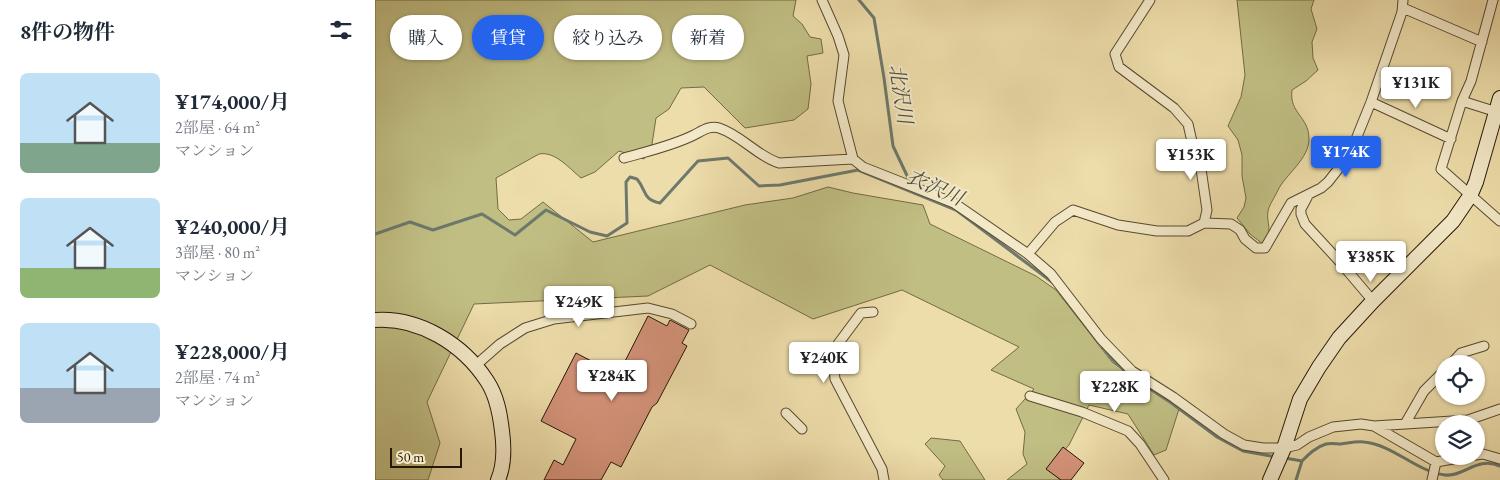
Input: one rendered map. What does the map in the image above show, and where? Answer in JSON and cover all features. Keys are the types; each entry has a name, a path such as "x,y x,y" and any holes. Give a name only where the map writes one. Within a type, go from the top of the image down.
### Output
{"street":[{"path":"821,0 838,36 844,56 838,101 853,159 863,167 954,203 1027,254 1051,274 1101,339 1132,371 1173,397 1224,434 1244,445 1283,448 1297,445 1309,437 1333,427 1361,424 1374,426 1468,420 1500,409"},
{"path":"1150,0 1115,54 1119,68 1174,108 1188,124 1195,155 1201,169 1207,210 1204,223"},
{"path":"1493,0 1471,81 1441,169 1500,221"},
{"path":"1027,254 1055,222 1073,210 1118,225 1157,231 1188,231 1204,223 1231,224 1240,230 1245,239 1256,248 1265,248 1291,202 1321,188 1350,154 1371,102 1403,4 1482,42"},
{"path":"1270,480 1300,399 1339,338 1453,221 1470,196 1499,108 1463,101"},
{"path":"1371,102 1451,138"},
{"path":"624,158 674,144 711,127 718,127 735,136 769,160 779,163 853,159"},
{"path":"1309,194 1301,209 1305,224 1373,301"},
{"path":"475,366 500,344 525,328 554,319 648,308 672,314 691,324"},
{"path":"873,312 861,313 838,344 833,360 835,379 882,469 884,480"},
{"path":"375,320 392,319 422,327 447,340 468,358 488,381 499,407 504,446 498,480"},
{"path":"1459,355 1484,346"},
{"path":"1405,424 1424,391 1435,380"},
{"path":"1030,396 1083,412 1128,431 1140,444 1164,480"},
{"path":"786,413 802,428"},
{"path":"1374,426 1435,461"},
{"path":"1485,455 1500,459"},
{"path":"1432,480 1435,465"}],"shaded area":[{"path":"375,0 796,0 793,16 802,24 810,37 821,39 823,53 807,56 811,84 808,109 794,120 745,128 704,87 681,88 669,109 656,118 652,144 644,159 619,151 595,172 581,178 567,165 551,155 539,154 496,178 498,209 509,220 521,219 543,202 593,242 745,205 793,198 828,187 923,205 930,224 1036,276 1056,290 1112,362 1179,409 1166,450 1154,455 1128,414 1089,405 1069,445 1048,468 1060,480 1007,480 1027,464 1023,454 1025,432 1016,409 1034,389 991,370 1019,347 902,290 813,319 710,265 648,296 474,304 427,402 440,443 428,480 375,480"},
{"path":"1237,0 1314,0 1311,9 1317,29 1312,42 1313,58 1318,70 1292,90 1293,105 1308,131 1308,146 1301,160 1282,184 1270,206 1268,211 1269,231 1263,244 1250,234 1237,218 1244,207 1246,198 1242,176 1242,155 1238,140 1228,126 1241,97 1245,75"},
{"path":"931,438 960,441 985,480 943,480 939,475 945,466 925,444"}],"building":[{"path":"648,316 667,326 670,320 689,330 682,343 687,346 657,403 652,407 621,467 611,462 601,480 544,480 554,460 563,465 576,439 541,421 576,353 618,375"},
{"path":"1063,447 1084,463 1071,480 1061,480 1046,469"}],"waterway":[{"name":"北沢川","path":"859,0 874,18 893,146 911,184"},
{"name":"衣沢川","path":"375,234 410,222 433,230 482,214 515,235 546,210 590,232 607,236 627,223 626,182 630,177 637,179 647,197 660,203 698,161 728,158 759,186 780,185 858,170 956,210 1056,285"},
{"name":"衣沢川","path":"1102,346 1113,360 1130,376 1170,402 1217,437 1243,451 1276,457"},
{"name":"衣沢川","path":"1302,461 1322,445 1361,442 1375,444 1424,469 1445,475 1452,475 1484,463 1500,466"},
{"name":"衣沢川","path":"1285,458 1302,461"},
{"path":"1296,480 1302,461"}]}
